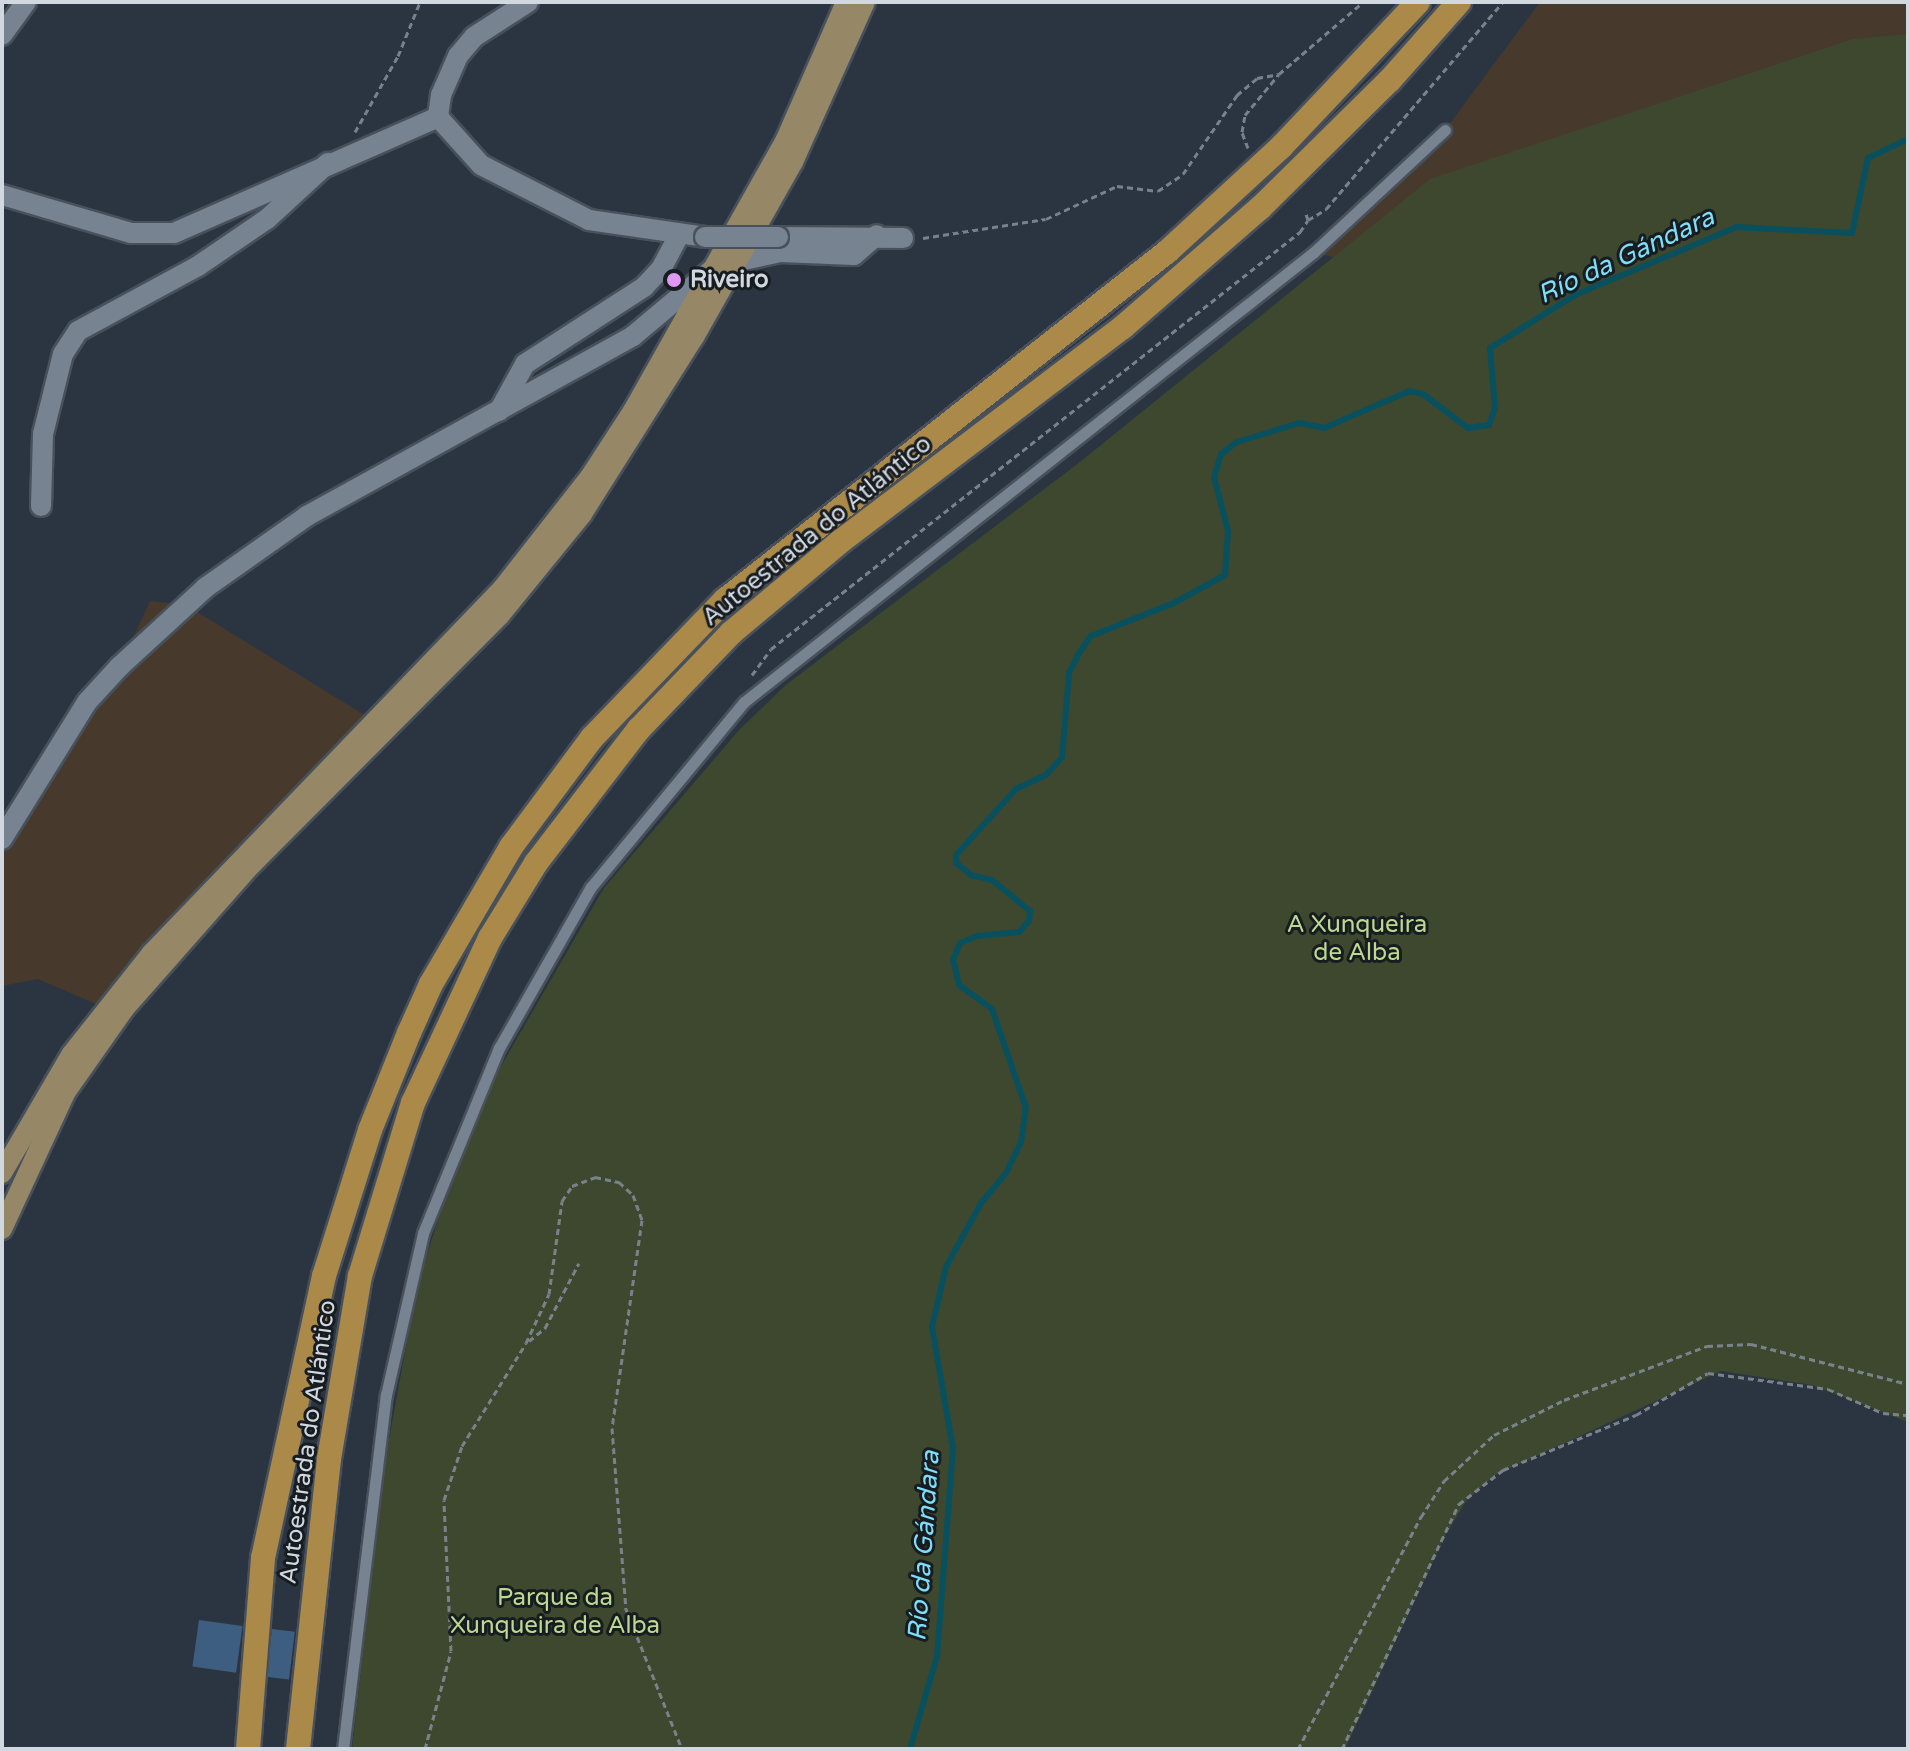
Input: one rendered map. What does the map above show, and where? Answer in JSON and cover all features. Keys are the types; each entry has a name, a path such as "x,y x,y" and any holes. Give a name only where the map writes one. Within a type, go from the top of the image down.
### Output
{"highway":[{"name":"Autoestrada do Atlántico","path":"248,1749 263,1558 324,1276 370,1130 409,1033 438,972 511,847 592,738 725,600 1168,251 1281,147 1418,2"},
{"name":"Autoestrada do Atlántico","path":"298,1749 329,1459 360,1276 413,1103 490,938 536,863 639,729 731,633 841,541 1134,317 1260,208 1390,80 1459,2"}],"main road":[{"path":"2,1173 71,1055 167,934 468,627 546,537 633,411 716,266 786,139 846,2"},
{"path":"2,1229 65,1093 115,1020 243,874 500,615 582,514 632,441 739,258 799,148 865,2"}],"street":[{"path":"2,35 26,2"},
{"path":"528,2 474,37 458,56 441,95 438,117 481,165 589,220 705,237 877,235 903,238"},
{"path":"2,195 131,233 174,233 438,117"},
{"path":"41,506 43,434 63,354 78,331 198,266 267,219 328,163"},
{"path":"498,413 525,364 644,287 661,269 680,234"},
{"path":"2,839 87,702 205,588 307,516 633,336 716,266 739,258 781,252 854,255 877,235"}],"lane":[{"path":"343,1749 386,1395 423,1233 451,1156 499,1048 591,887 744,702 948,546 1314,252 1445,130"}],"path":[{"path":"348,154 420,2"},
{"path":"1248,148 1242,132 1245,115 1279,74 1363,2"},
{"path":"744,702 753,671 771,649 1217,302 1308,220 1326,209 1503,2"},
{"path":"903,238 954,237 1046,219 1117,186 1158,191 1183,174 1237,95 1257,78 1279,74"},
{"path":"1305,210 1308,220"},
{"path":"425,1749 451,1651 444,1500 462,1446 526,1343 549,1294 562,1201 572,1186 595,1177 619,1182 633,1195 642,1220 612,1428 626,1609 682,1749"},
{"path":"526,1343 545,1328 579,1263"},
{"path":"1298,1749 1421,1517 1444,1481 1494,1435 1564,1400 1707,1346 1751,1344 1908,1384"},
{"path":"1342,1749 1459,1504 1503,1470 1636,1415 1708,1373 1828,1389 1883,1413 1908,1415"}],"shaded area":[{"path":"1540,2 1908,2 1908,100 1368,267 1314,252 1445,130"},
{"path":"150,601 186,605 374,721 105,1008 38,979 2,986 2,843 120,666"}],"green space":[{"name":"A Xunqueira de Alba","path":"1908,34 1908,1422 1812,1385 1721,1371 1495,1475 1466,1501 1445,1536 1345,1749 352,1749 384,1467 417,1286 451,1179 497,1073 604,888 740,729 787,684 1080,462 1430,179 1853,39"}],"building":[{"path":"199,1620 243,1626 236,1673 192,1667"},
{"path":"272,1629 295,1632 289,1679 266,1677"}],"waterway":[{"name":"Río da Gándara","path":"910,1749 937,1656 953,1449 932,1327 946,1267 981,1203 1006,1173 1021,1142 1026,1108 992,1009 959,985 953,960 960,943 977,936 1019,932 1029,921 1030,911 992,880 971,875 956,863 956,855 1016,789 1046,775 1062,757 1069,673 1079,653 1091,636 1174,603 1225,575 1228,531 1214,477 1221,454 1237,442 1299,423 1324,428 1409,391 1423,394 1468,428 1489,425 1495,408 1490,348 1575,295 1737,227 1852,233 1868,158 1908,139"}],"place":[{"name":"Riveiro","path":"674,280"}],"park label":[{"name":"Parque da Xunqueira de Alba","path":"555,1612"}]}
